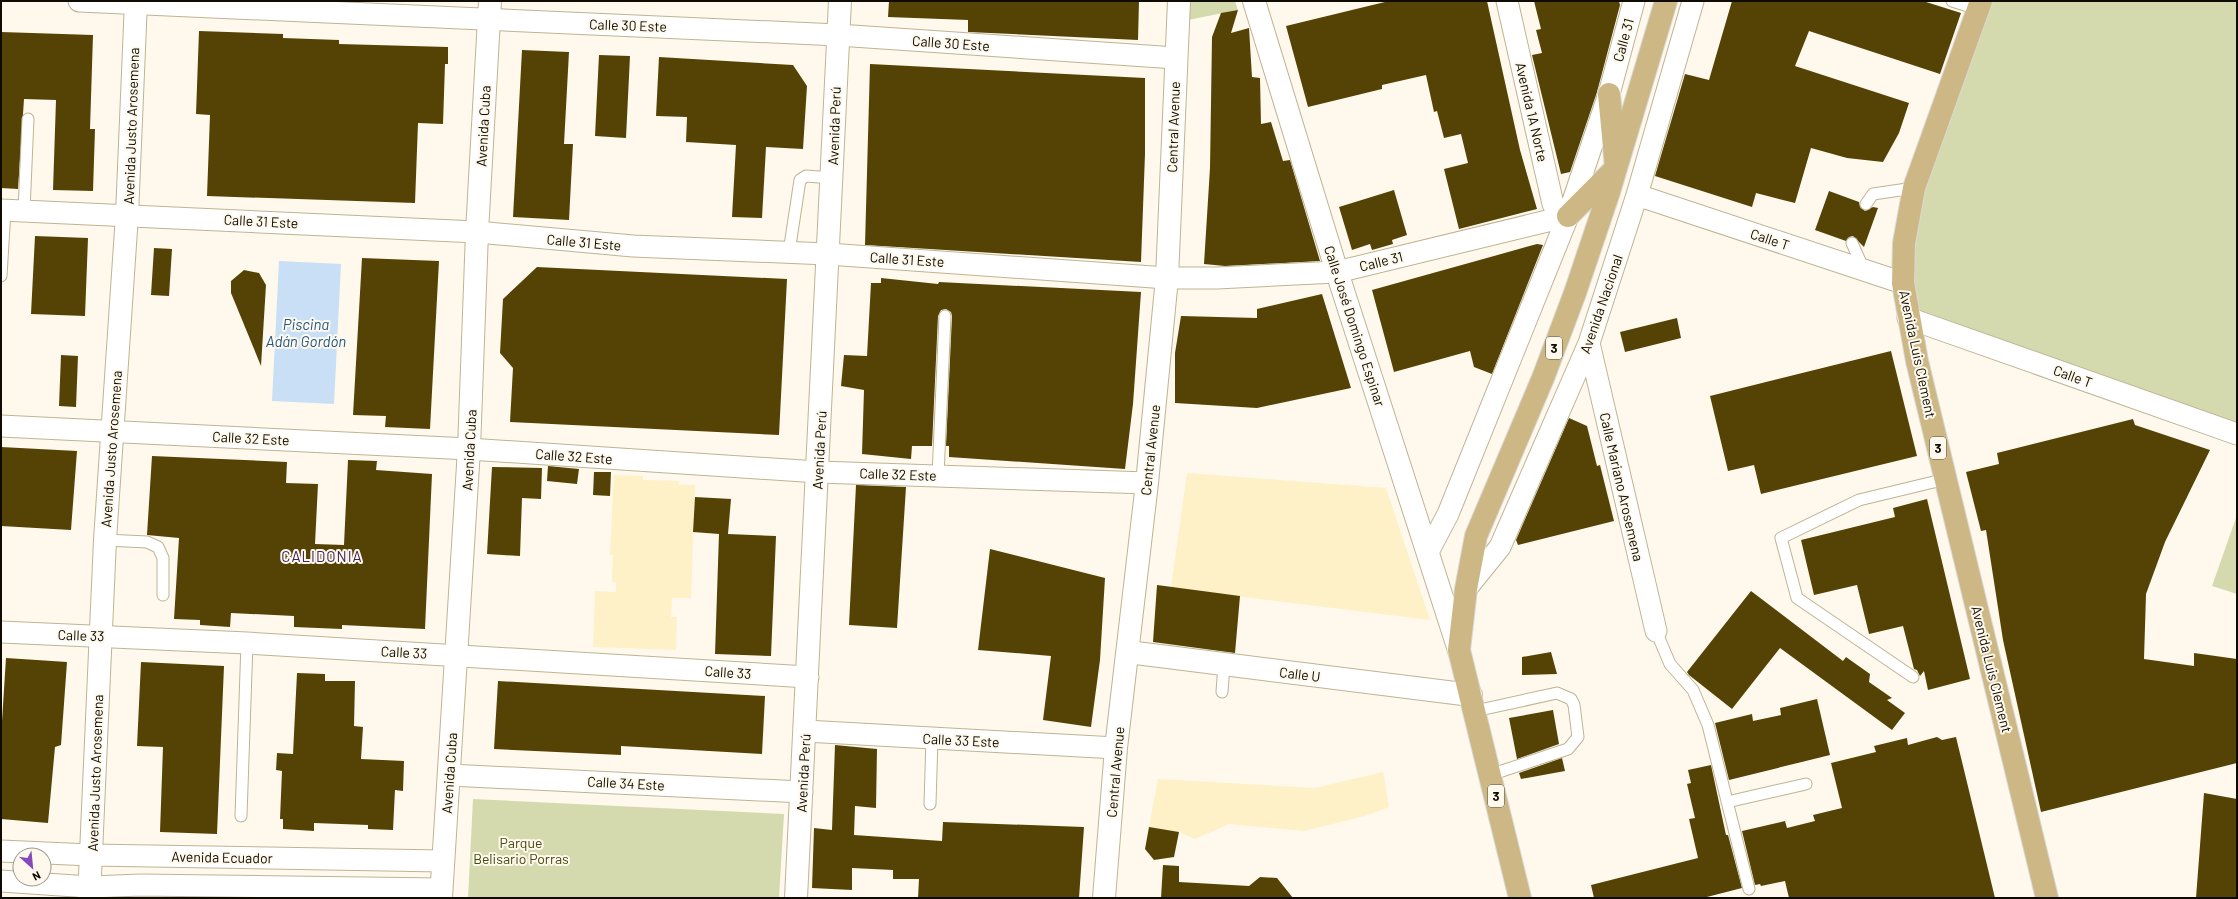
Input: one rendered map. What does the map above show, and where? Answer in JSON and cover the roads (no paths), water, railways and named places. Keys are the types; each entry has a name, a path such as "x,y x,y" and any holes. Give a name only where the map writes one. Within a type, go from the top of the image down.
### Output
{"main road":[{"name":"Avenida Nacional","path":"1473,703 1459,650 1466,589 1476,536 1543,378 1575,293 1616,168 1666,1"},
{"name":"Avenida Luis Clement","path":"1979,5 1914,188 1904,243 1903,283 1908,318 2046,898"},
{"path":"1568,216 1616,168 1609,94"},
{"name":"3","path":"1473,703 1520,898"}],"street":[{"name":"Calle 30 Este","path":"78,1 490,10 1176,58"},
{"name":"Avenida Perú","path":"796,898 840,1"},
{"name":"Central Avenue","path":"1104,898 1116,748 1147,483 1166,278 1179,1"},
{"name":"Calle José Domingo Espinar","path":"1254,1 1337,272 1459,650"},
{"name":"Avenida 1A Norte","path":"1507,1 1553,204 1568,216"},
{"name":"Calle 31","path":"1428,552 1448,514 1568,216 1609,94 1634,1"},
{"name":"Avenida Nacional","path":"1466,589 1500,546 1589,343 1637,195 1693,1"},
{"name":"Avenida Justo Arosemena","path":"89,893 111,432 127,214 136,2"},
{"name":"Avenida Cuba","path":"441,894 469,449 477,232 490,10"},
{"name":"Calle T","path":"1637,195 1903,283"},
{"name":"Calle 31 Este","path":"10,210 127,214 477,232 633,246 828,254 1166,278"},
{"name":"Calle 31","path":"1166,278 1217,278 1337,272 1568,216"},
{"name":"Calle T","path":"1908,318 2237,434"},
{"name":"Calle Mariano Arosemena","path":"1589,343 1656,631"},
{"name":"Calle 32 Este","path":"1,426 469,449 818,472 1147,483"},
{"name":"Calle 33","path":"1,632 247,643 808,677"},
{"name":"Calle U","path":"1128,652 1224,664 1473,703"},
{"name":"Calle 33 Este","path":"805,731 1116,748"},
{"name":"Calle 34 Este","path":"449,774 802,792"},
{"name":"Avenida Ecuador","path":"1,851 92,855 443,861"},
{"name":"Avenida Ecuador","path":"1,881 89,893 141,885 441,894"}],"lane":[{"path":"1952,1 1979,5"},
{"path":"1,276 10,210 28,119"},
{"path":"789,252 800,180 806,176 832,178"},
{"path":"1866,204 1874,194 1914,188"},
{"path":"1852,243 1864,270"},
{"path":"938,476 945,316"},
{"path":"1913,677 1797,598 1781,538 1859,500 1946,479"},
{"path":"106,540 147,542 158,547 163,558 163,595"},
{"path":"1656,631 1670,664 1693,690 1708,725 1749,889"},
{"path":"241,816 247,643"},
{"path":"1222,692 1224,664"},
{"path":"1473,703 1557,693 1571,700 1574,706 1578,737 1568,749 1490,775"},
{"path":"930,804 932,738"},
{"path":"1727,802 1806,784"}],"water":[{"name":"Piscina Adán Gordón","path":"279,261 341,264 334,404 272,401"}],"district":[{"name":"CALIDONIA","path":"322,556"}],"park label":[{"name":"Parque Belisario Porras","path":"521,850"}]}
